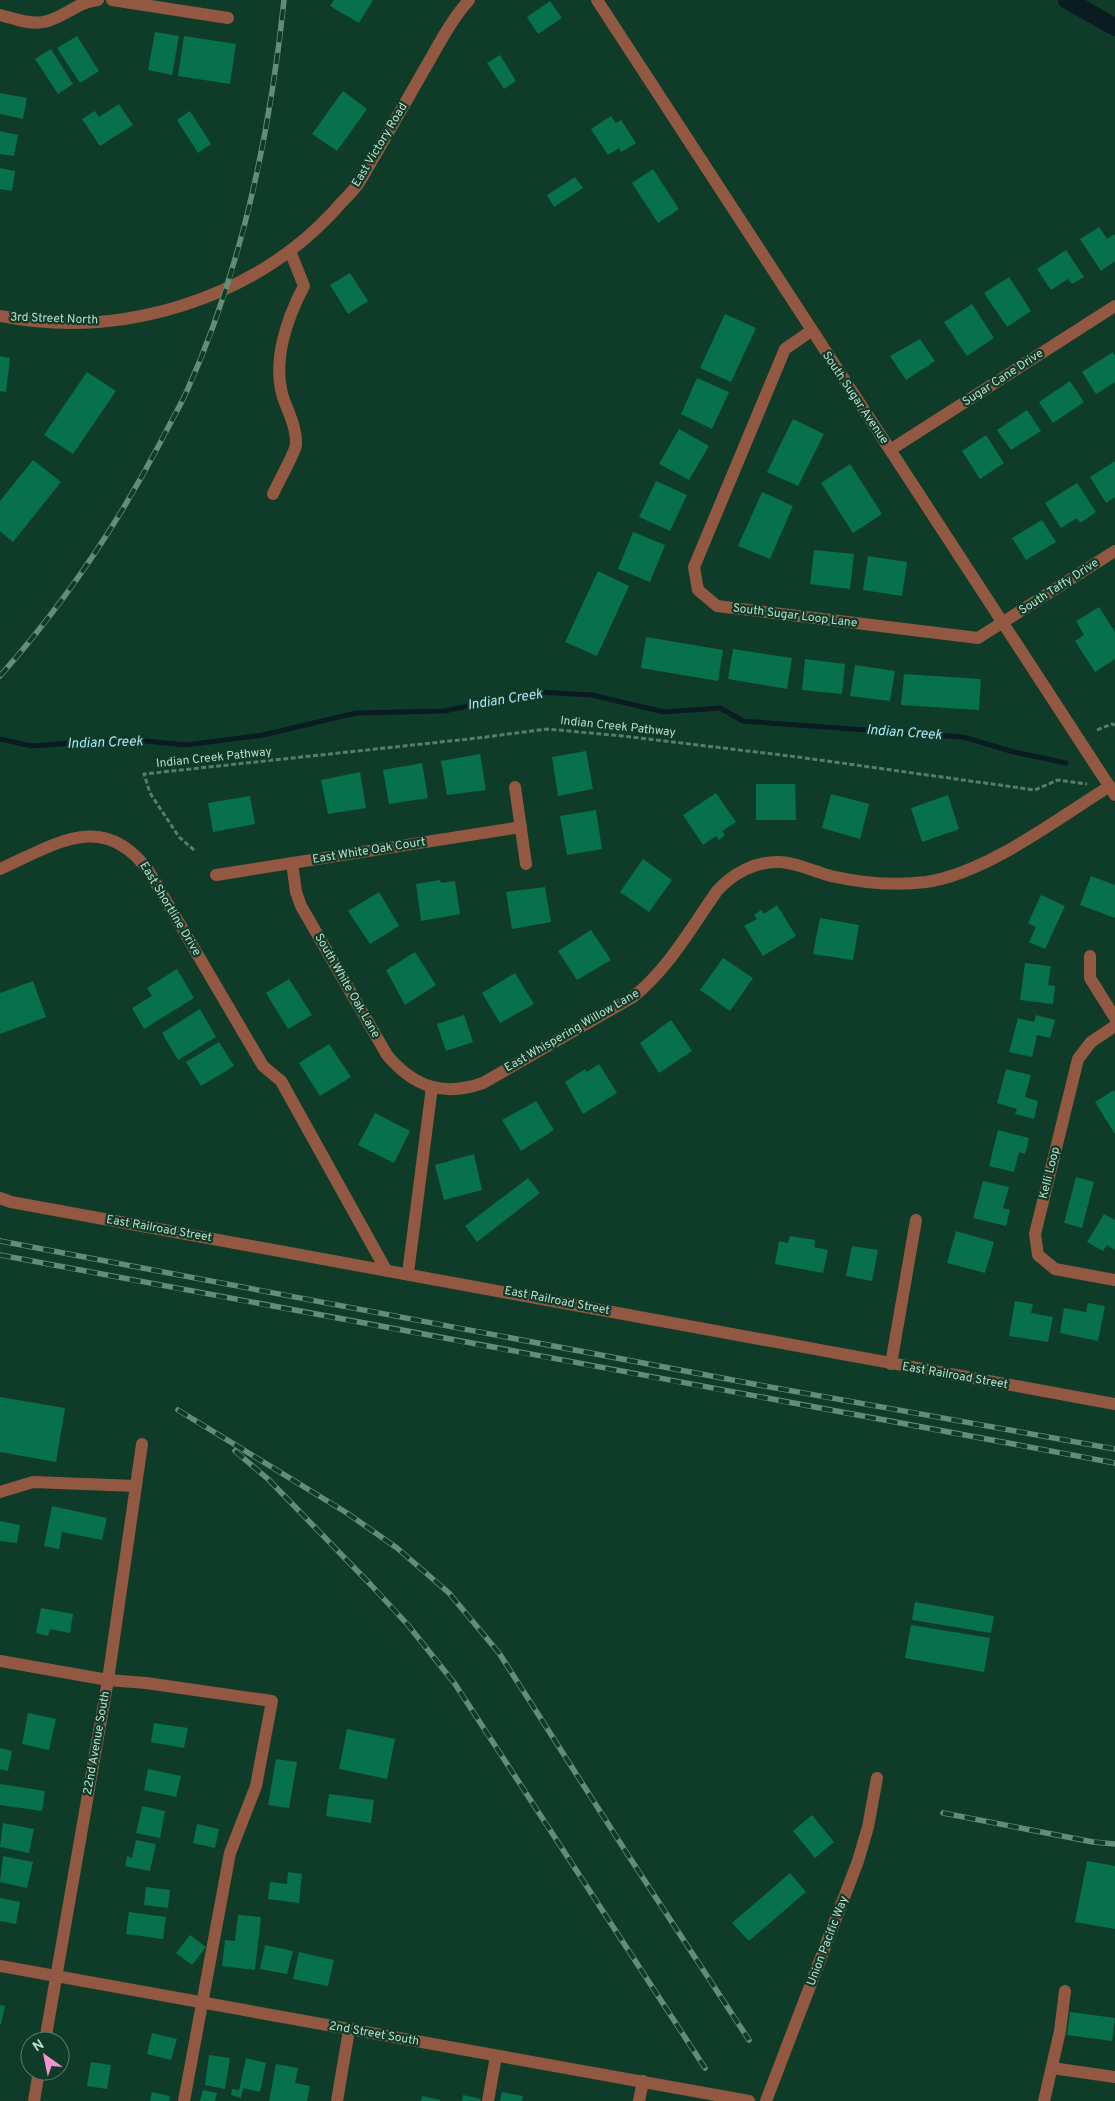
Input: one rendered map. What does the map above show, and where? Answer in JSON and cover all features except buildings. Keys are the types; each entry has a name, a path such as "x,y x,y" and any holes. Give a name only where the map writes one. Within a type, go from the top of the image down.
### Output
{"street":[{"path":"0,15 18,20 42,23 66,13 85,1 98,0"},
{"path":"112,0 228,18"},
{"name":"East Victory Road","path":"266,268 315,231 357,185 442,38 469,0"},
{"name":"South Sugar Avenue","path":"597,0 1112,790"},
{"path":"273,494 296,445 293,421 283,396 278,376 280,355 294,306 304,286 290,251"},
{"name":"3rd Street North","path":"0,316 83,323 119,320 158,313 238,283 266,268"},
{"name":"Sugar Cane Drive","path":"890,450 1115,306"},
{"name":"South Sugar Loop Lane","path":"812,332 785,349 694,567 698,590 717,606 978,638 1003,622"},
{"name":"South Taffy Drive","path":"1003,622 1115,551"},
{"path":"515,787 526,864"},
{"name":"East Whispering Willow Lane","path":"432,1087 450,1090 467,1088 483,1083 633,997 667,965 716,891 726,880 756,865 780,862 830,876 868,883 903,884 927,881 974,868 1112,790"},
{"name":"East White Oak Court","path":"216,875 521,827"},
{"name":"East Shortline Drive","path":"0,870 67,839 86,835 105,838 126,846 137,856 148,870 263,1066 281,1081 386,1270"},
{"name":"South White Oak Lane","path":"292,863 301,906 387,1056 400,1070 416,1082 432,1087"},
{"path":"1090,956 1090,978 1115,1018"},
{"name":"Kelli Loop","path":"1115,1026 1091,1042 1078,1060 1035,1234 1038,1255 1055,1269 1115,1280"},
{"path":"408,1273 432,1087"},
{"name":"East Railroad Street","path":"0,1198 11,1202 408,1273 1115,1404"},
{"path":"891,1364 916,1220"},
{"name":"22nd Avenue South","path":"47,2031 108,1680 142,1444"},
{"path":"0,1492 33,1482 136,1486"},
{"path":"0,1661 108,1680 146,1682 272,1701 256,1786 230,1853 184,2101"},
{"name":"Union Pacific Way","path":"766,2101 858,1861 868,1827 877,1778"},
{"name":"2nd Street South","path":"0,1966 749,2101"},
{"path":"1044,2101 1060,2031 1065,1991"},
{"path":"337,2101 349,2030"},
{"path":"488,2101 496,2056"},
{"path":"1052,2068 1115,2077"},
{"path":"34,2101 38,2081"},
{"path":"639,2101 643,2081"}],"path":[{"path":"1097,730 1112,724 1115,725"},
{"name":"Indian Creek Pathway","path":"194,850 179,837 150,793 144,774 547,729 798,757 1034,790 1058,780 1087,784"}],"waterway":[{"path":"1067,0 1115,27"},
{"name":"Indian Creek","path":"0,739 32,746 125,739 186,745 263,735 356,713 444,711 538,692 592,695 664,712 720,708 743,721 963,737 1014,752 1066,763"}],"railway":[{"path":"0,676 67,593 107,535 143,474 186,393 206,346 223,298 251,200 271,100 284,0"},
{"path":"0,1241 759,1385 1115,1449"},
{"path":"0,1255 1115,1463"},
{"path":"178,1410 347,1513 397,1548 449,1593 499,1653 749,2040"},
{"path":"235,1451 268,1479 371,1585 408,1625 455,1684 705,2068"},
{"path":"943,1813 1093,1842 1115,1844"}]}
